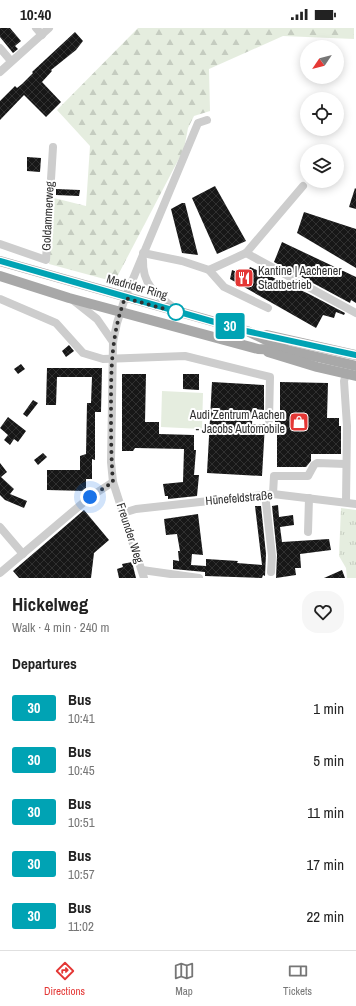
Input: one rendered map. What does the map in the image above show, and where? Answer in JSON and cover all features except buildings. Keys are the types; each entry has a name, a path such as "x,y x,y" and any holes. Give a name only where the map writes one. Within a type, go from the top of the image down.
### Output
{"main road":[{"name":"Madrider Ring","path":"0,261 125,298 246,331 287,350"},
{"name":"Madrider Ring","path":"0,276 69,298 258,349 287,350 356,366"},
{"path":"246,331 356,355"},
{"path":"258,349 317,368 351,375"}],"street":[{"path":"0,72 39,31 49,28"},
{"path":"0,48 12,61"},
{"name":"Freunder Weg","path":"143,574 113,482 111,462 113,342 120,311 125,298 198,123 207,120"},
{"name":"Goldammerweg","path":"0,244 46,260 52,147"},
{"path":"209,270 246,253 301,188"},
{"path":"180,313 149,286 144,278 144,253 182,261 209,270 224,287 268,308"},
{"path":"246,253 356,313"},
{"path":"0,298 56,323 83,353 103,359 185,356 270,377 269,420"},
{"path":"69,298 97,319 113,342"},
{"path":"346,502 347,426 344,381 351,375"},
{"path":"271,572 272,556 269,494 274,476 308,476 314,464 317,463 346,464"},
{"path":"0,573 90,497 113,482"},
{"name":"Hünefeldstraße","path":"123,513 136,509 269,494 356,504"},
{"path":"308,532 309,498"},
{"path":"0,527 23,554"},
{"path":"143,574 199,578"}],"green space":[{"path":"138,28 354,28 354,39 283,36 209,69 210,111 194,116 188,128 184,149 117,277 108,280 49,264 54,198 86,206 90,146 57,110"},
{"path":"162,391 203,393 202,429 161,427"},
{"path":"341,508 356,510 356,578 347,578 346,568 339,556"}],"bus line":[{"name":"30","path":"0,261 46,276 246,331 356,355"}],"place":[{"name":"Kantine | Aachener Stadtbetrieb","path":"244,278"},
{"name":"Audi Zentrum Aachen - Jacobs Automobile","path":"299,422"}],"route":[{"path":"90,497 113,482 111,462 113,342 120,311 125,298 176,312"}]}
